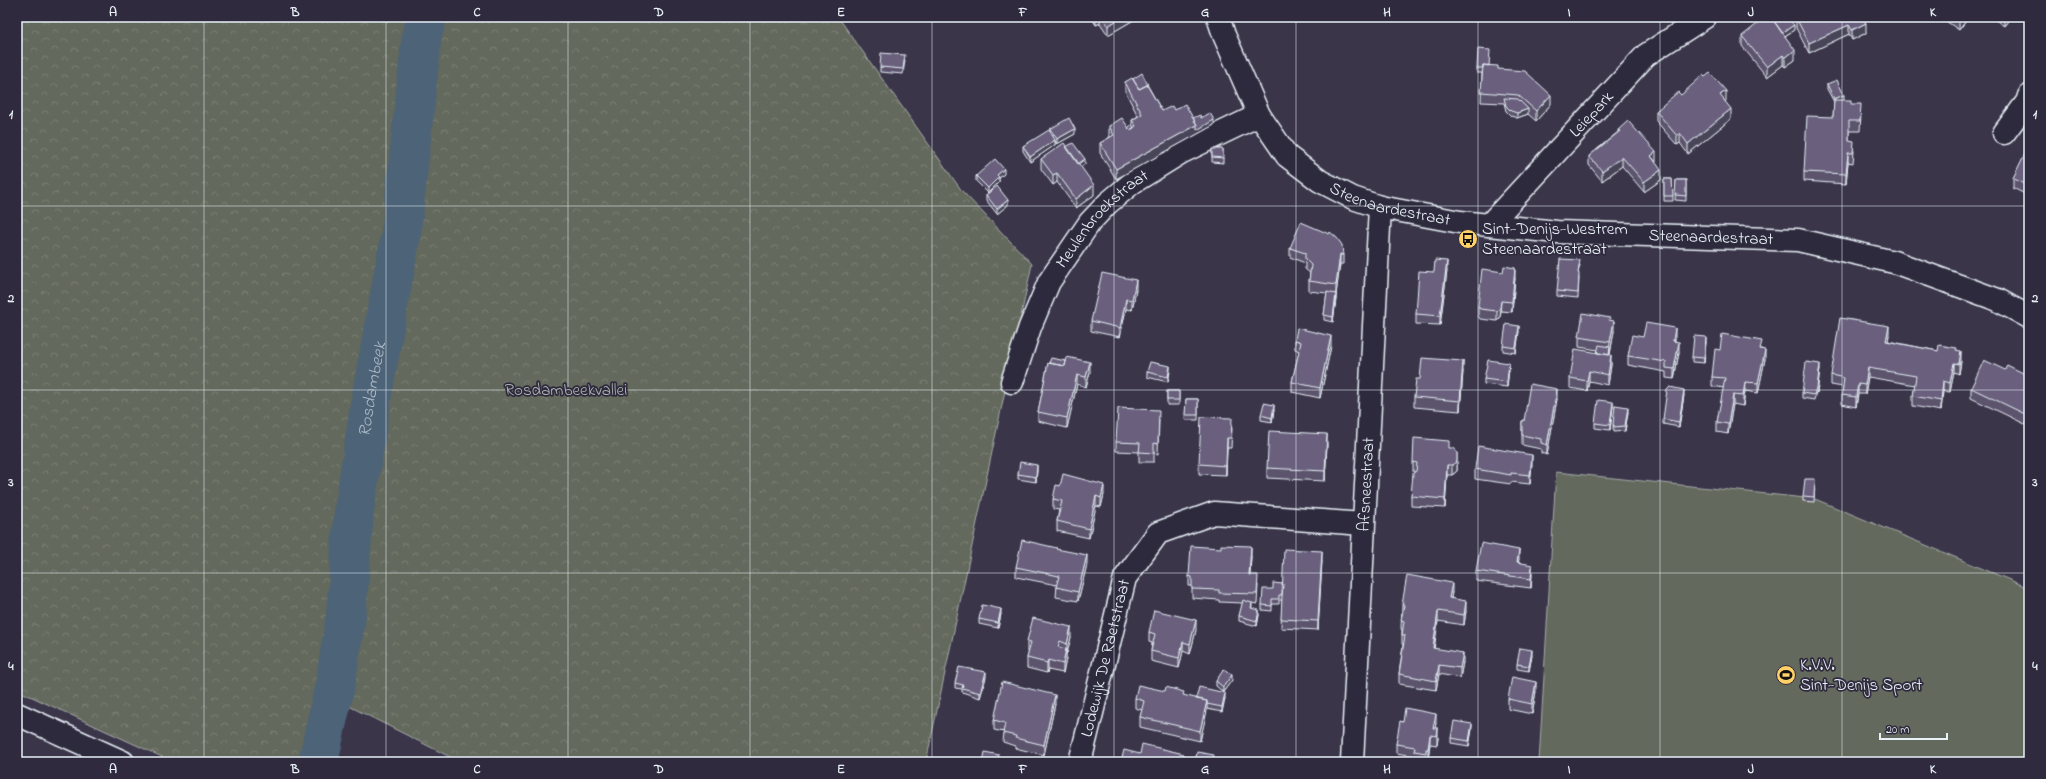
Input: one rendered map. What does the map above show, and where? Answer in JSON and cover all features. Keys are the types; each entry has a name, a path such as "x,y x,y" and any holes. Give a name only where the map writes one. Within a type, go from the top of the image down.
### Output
{"street":[{"name":"Steenaardestraat","path":"1218,17 1224,35 1259,115 1287,156 1314,177 1353,198 1380,207 1460,222 1557,232 1798,240 1894,262 1998,300 2029,317"},
{"name":"Leiepark","path":"1489,225 1646,55 1705,17"},
{"path":"2004,133 2028,100"},
{"name":"Meulenbroekstraat","path":"1012,382 1030,327 1049,282 1090,222 1108,203 1132,183 1182,152 1259,115"},
{"name":"Afsneestraat","path":"1352,762 1380,207"},
{"name":"Lodewijk De Raetstraat","path":"1080,762 1125,578 1158,533 1214,513 1363,524"},
{"path":"17,714 123,762"}],"green space":[{"name":"Rosdambeekvallei","path":"17,17 838,17 962,191 1032,264 926,762 460,762 345,704 337,762 173,762 17,690"},
{"name":"K.V.V. Sint-Denijs Sport","path":"1556,472 1815,499 2029,588 2029,762 1539,762"}],"building":[{"path":"1103,17 1122,17 1108,26"},
{"path":"1766,17 1771,17 1795,50 1785,58 1783,55 1767,67 1742,36"},
{"path":"1771,17 1787,17 1794,25 1782,33"},
{"path":"1863,17 1866,23 1852,30 1849,25 1809,43 1796,18"},
{"path":"1954,17 1961,17 1959,20"},
{"path":"1478,49 1490,50 1489,66 1483,65 1483,68 1477,68"},
{"path":"881,53 905,55 903,69 880,67"},
{"path":"1483,65 1498,66 1498,69 1525,71 1551,95 1536,111 1518,95 1481,92"},
{"path":"1142,73 1148,85 1139,89 1133,79"},
{"path":"1710,73 1726,91 1720,95 1731,109 1688,144 1680,133 1677,136 1656,111 1678,92 1681,95 1703,75 1705,77"},
{"path":"1132,78 1139,89 1147,85 1162,111 1172,106 1174,110 1185,104 1197,125 1116,169 1100,143 1114,135 1109,126 1122,118 1130,130 1136,126 1132,120 1142,114 1125,82"},
{"path":"1837,80 1844,95 1834,99 1827,84"},
{"path":"1504,98 1518,99 1528,109 1517,113 1511,111 1506,106"},
{"path":"1834,100 1851,100 1851,104 1861,104 1860,121 1849,121 1849,140 1854,141 1853,153 1848,153 1846,174 1804,172 1807,116 1833,117"},
{"path":"1210,113 1214,120 1197,130 1197,125 1193,118 1200,115 1201,118"},
{"path":"1069,118 1075,129 1057,139 1050,129"},
{"path":"1628,121 1656,152 1651,156 1661,170 1644,182 1622,157 1602,171 1589,156 1620,131 1618,130"},
{"path":"1132,124 1134,128 1130,130 1128,128"},
{"path":"1049,130 1055,140 1030,157 1023,146"},
{"path":"1064,143 1094,185 1076,199 1057,173 1053,175 1041,159"},
{"path":"1073,143 1085,159 1078,164 1066,147"},
{"path":"1212,149 1223,149 1223,158 1212,157"},
{"path":"2027,149 2029,150 2029,187 2013,178"},
{"path":"995,159 1004,169 997,175 999,177 988,188 976,176"},
{"path":"1664,179 1672,179 1673,196 1664,196"},
{"path":"1676,180 1686,180 1686,196 1675,195"},
{"path":"997,186 1008,200 997,209 986,195"},
{"path":"1301,222 1329,234 1330,232 1342,245 1343,255 1340,254 1336,285 1309,281 1311,265 1305,259 1305,253 1290,248"},
{"path":"1560,259 1580,260 1578,273 1578,293 1557,291"},
{"path":"1435,260 1447,261 1440,316 1416,314 1419,271 1434,272"},
{"path":"1504,266 1515,268 1512,302 1501,301 1500,308 1497,311 1480,309 1478,306 1482,269 1503,272"},
{"path":"1102,273 1136,280 1132,300 1126,299 1120,328 1091,321"},
{"path":"1327,292 1336,294 1333,317 1324,315"},
{"path":"1583,313 1610,318 1609,320 1614,321 1610,342 1579,337"},
{"path":"1840,318 1889,326 1886,341 1938,351 1939,345 1957,348 1956,350 1961,351 1959,364 1954,363 1950,383 1943,381 1941,401 1913,396 1916,376 1868,368 1865,385 1858,384 1856,397 1842,395 1844,378 1831,375"},
{"path":"1646,323 1675,328 1673,341 1679,342 1674,369 1666,368 1666,362 1628,356 1632,335 1643,337"},
{"path":"1506,324 1519,326 1516,348 1503,346"},
{"path":"1297,328 1331,336 1320,388 1292,382 1301,342 1295,340"},
{"path":"1722,334 1762,341 1760,349 1765,350 1758,383 1745,382 1743,396 1733,395 1728,424 1717,422 1725,378 1712,377 1715,349 1720,350"},
{"path":"1694,336 1706,337 1704,358 1692,357"},
{"path":"1599,345 1610,347 1609,355 1597,353"},
{"path":"1575,349 1611,355 1608,375 1589,371 1587,381 1570,378"},
{"path":"1067,357 1090,362 1086,377 1077,375 1067,418 1038,412 1048,363 1065,366"},
{"path":"1051,358 1066,361 1065,366 1049,363"},
{"path":"1422,358 1463,361 1460,401 1414,397 1416,379 1420,379"},
{"path":"1488,360 1509,363 1507,382 1484,379"},
{"path":"1984,360 2005,370 2007,365 2029,376 2029,410 2027,415 1971,388"},
{"path":"1150,362 1170,366 1168,377 1147,372"},
{"path":"1806,362 1820,364 1817,388 1814,395 1802,393"},
{"path":"1530,384 1557,389 1547,445 1541,443 1541,439 1522,435 1522,421 1524,421"},
{"path":"1670,387 1684,390 1679,422 1663,419 1667,390"},
{"path":"1167,391 1179,391 1179,400 1167,400"},
{"path":"1186,399 1198,399 1198,415 1185,415"},
{"path":"1598,400 1613,402 1610,425 1595,423"},
{"path":"1264,403 1274,405 1272,418 1261,415"},
{"path":"1615,405 1628,407 1625,426 1614,427 1613,425"},
{"path":"1118,408 1159,410 1158,444 1154,443 1154,453 1139,452 1140,443 1116,442"},
{"path":"1201,417 1232,418 1231,438 1227,438 1226,466 1199,464"},
{"path":"1269,431 1327,434 1325,471 1267,468"},
{"path":"1414,438 1449,441 1449,448 1453,448 1457,453 1457,461 1452,465 1447,465 1445,499 1411,496 1413,473 1416,471 1417,463 1413,462"},
{"path":"1478,446 1532,455 1530,475 1511,473 1511,475 1475,469"},
{"path":"1020,462 1037,465 1036,477 1018,474"},
{"path":"1063,474 1104,485 1101,498 1096,496 1089,529 1057,521 1062,501 1053,499 1056,485 1060,486"},
{"path":"1805,479 1815,479 1814,497 1803,496"},
{"path":"1022,540 1087,555 1078,592 1056,587 1059,576 1016,567"},
{"path":"1481,543 1519,550 1517,562 1532,565 1531,579 1476,571"},
{"path":"1221,545 1251,546 1249,575 1258,575 1257,594 1219,593 1219,590 1192,589 1192,577 1189,576 1191,546 1221,548"},
{"path":"1284,549 1322,551 1318,621 1281,619"},
{"path":"1407,575 1452,583 1449,598 1466,601 1464,615 1438,611 1433,648 1463,653 1460,668 1439,665 1436,681 1399,674 1405,635 1402,635 1404,621 1401,620"},
{"path":"1273,583 1283,584 1282,595 1279,595 1279,599 1272,599 1272,606 1262,605 1263,589 1273,589"},
{"path":"1243,600 1252,603 1251,608 1259,610 1257,621 1239,616"},
{"path":"982,605 1001,609 998,623 979,619"},
{"path":"1154,610 1196,620 1190,644 1183,642 1179,658 1151,651 1155,634 1149,632"},
{"path":"1033,618 1071,627 1067,644 1060,641 1058,647 1066,649 1063,664 1048,660 1047,663 1027,658 1031,642 1027,641"},
{"path":"1520,648 1532,650 1529,666 1517,664"},
{"path":"959,667 986,672 980,693 962,688 963,685 955,683"},
{"path":"1224,669 1232,675 1223,687 1216,681"},
{"path":"1512,677 1536,682 1532,704 1508,699"},
{"path":"1002,682 1055,695 1044,745 1015,738 1016,736 1003,733 1005,723 994,720"},
{"path":"1138,685 1165,691 1166,687 1184,692 1183,695 1207,701 1200,731 1140,717 1144,701 1135,698"},
{"path":"1199,687 1225,693 1222,707 1207,704 1207,701 1196,699"},
{"path":"1405,708 1436,714 1433,728 1438,728 1437,736 1430,735 1426,753 1414,751 1415,747 1396,744 1400,721 1403,722"},
{"path":"1454,721 1472,724 1469,741 1451,738"},
{"path":"1142,744 1184,754 1182,762 1121,762 1124,750 1140,754"},
{"path":"985,752 999,755 997,762 983,762"},
{"path":"1197,752 1214,755 1213,762 1195,762"}],"waterway":[{"name":"Rosdambeek","path":"318,762 335,685 346,615 354,511 372,394 401,234 422,34 427,17"}],"place":[{"name":"Sint-Denijs-Westrem Steenaardestraat","path":"1468,239"},
{"name":"K.V.V. Sint-Denijs Sport","path":"1786,675"}]}
